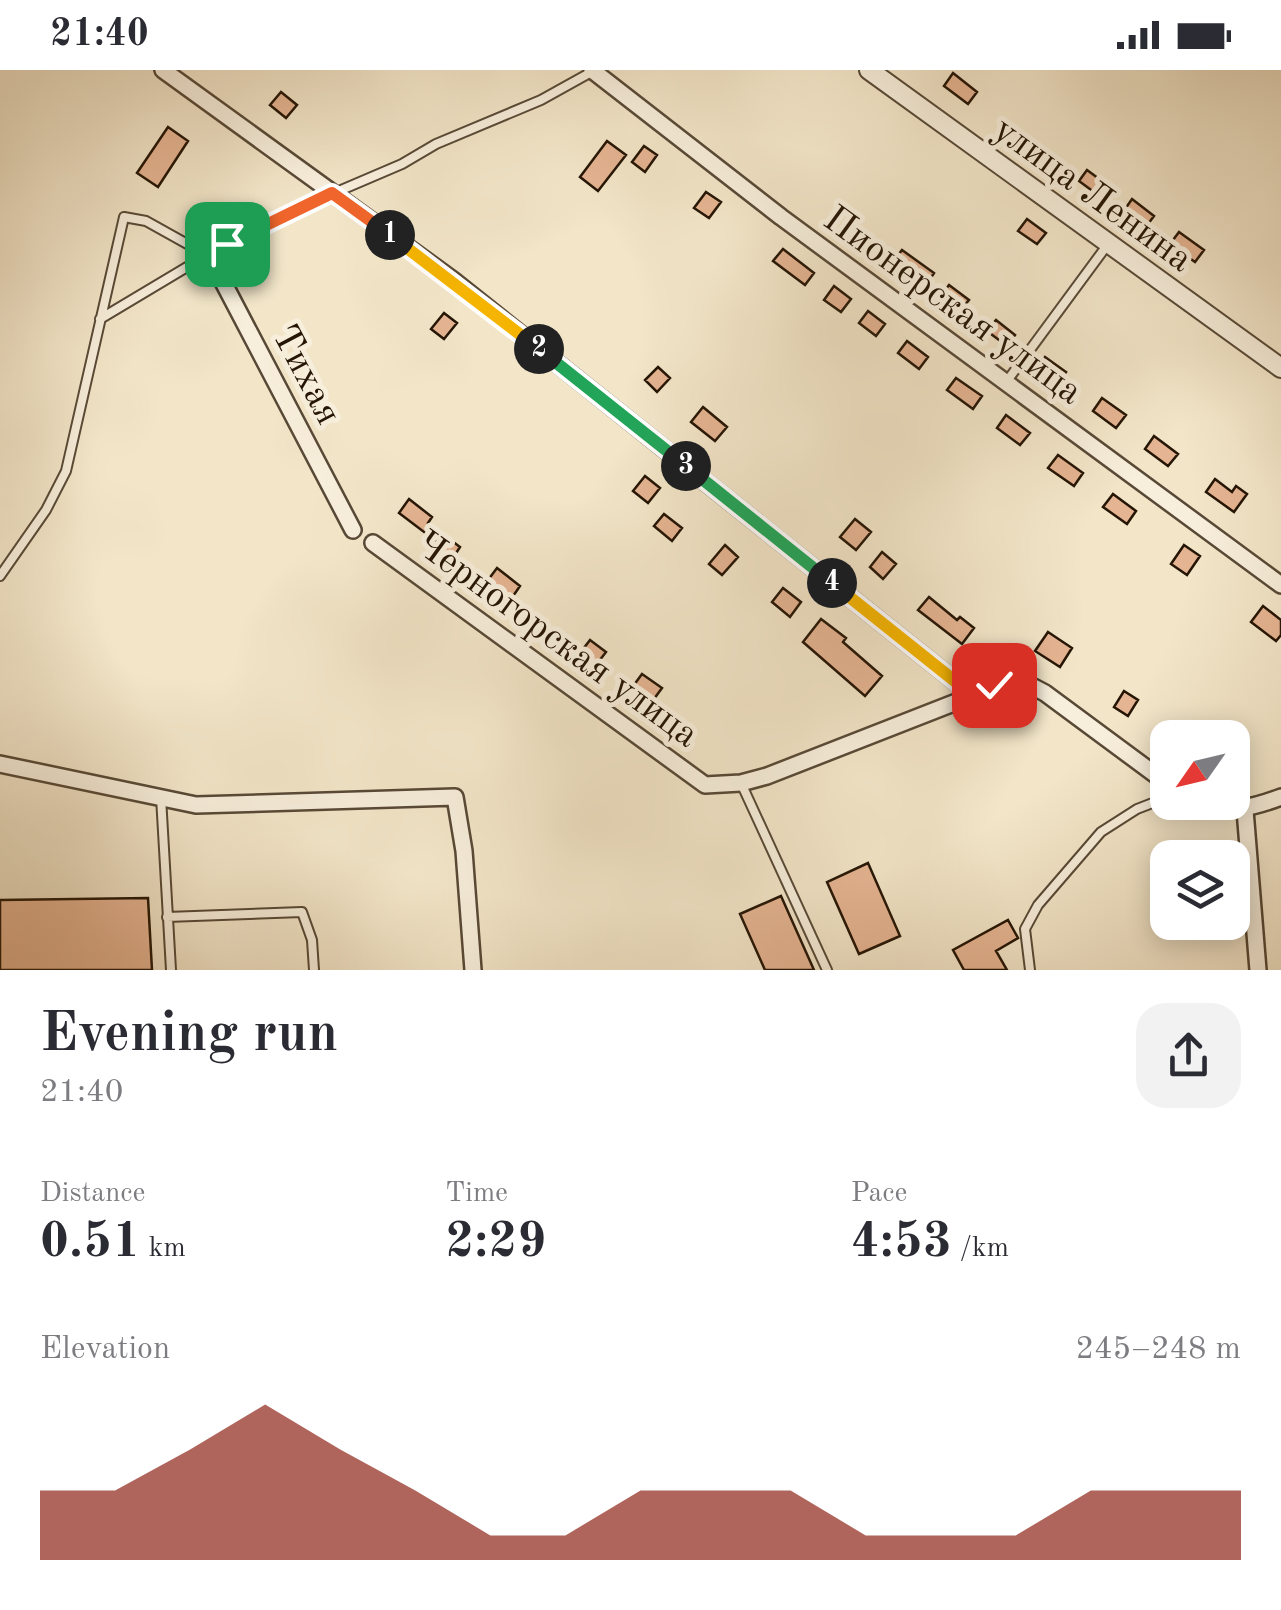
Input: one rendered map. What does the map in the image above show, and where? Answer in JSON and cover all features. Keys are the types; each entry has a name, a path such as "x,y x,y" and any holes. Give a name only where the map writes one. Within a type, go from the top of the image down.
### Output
{"street":[{"path":"163,70 452,280 971,694"},
{"name":"Пионерская улица","path":"594,70 781,217 1281,585"},
{"name":"улица Ленина","path":"869,70 1281,368"},
{"name":"Тихая","path":"227,244 221,278 354,530"},
{"name":"Черногорская улица","path":"373,543 706,785 741,783"},
{"path":"741,783 1010,681 1026,683 1150,771"},
{"path":"0,764 196,806 455,797 474,970"},
{"path":"1250,809 1281,797"},
{"path":"1247,820 1258,970"}],"lane":[{"path":"100,319 207,254 332,193 402,164 436,144 541,100 594,70"},
{"path":"0,576 46,510 66,471 124,217 146,221 207,254"},
{"path":"1006,382 1108,244"},
{"path":"741,783 827,970"},
{"path":"161,797 171,970"},
{"path":"1030,970 1025,929 1038,905 1102,832 1150,803"},
{"path":"167,917 302,912 312,940 314,970"}],"building":[{"path":"953,73 977,92 968,104 944,86"},
{"path":"281,92 297,105 286,118 270,105"},
{"path":"168,127 188,141 158,187 137,173"},
{"path":"607,141 626,155 598,191 580,177"},
{"path":"644,146 657,155 645,172 632,162"},
{"path":"1087,170 1106,184 1098,195 1079,181"},
{"path":"706,192 721,202 709,218 694,208"},
{"path":"1132,199 1154,216 1145,228 1123,212"},
{"path":"1027,219 1046,233 1037,244 1018,231"},
{"path":"1179,232 1204,250 1195,262 1170,244"},
{"path":"783,249 814,273 805,285 773,261"},
{"path":"902,250 934,273 925,287 892,263"},
{"path":"949,285 969,300 959,312 940,297"},
{"path":"834,286 851,299 841,312 824,300"},
{"path":"868,311 885,324 876,336 859,323"},
{"path":"444,313 457,323 444,339 431,329"},
{"path":"996,320 1015,335 1007,346 987,331"},
{"path":"907,341 928,357 919,369 898,353"},
{"path":"1045,357 1066,372 1057,384 1036,369"},
{"path":"658,367 670,378 657,392 645,380"},
{"path":"956,378 982,396 973,409 947,390"},
{"path":"1102,398 1126,415 1116,428 1093,411"},
{"path":"703,407 727,427 715,441 691,422"},
{"path":"1006,415 1030,433 1020,445 997,428"},
{"path":"1154,436 1178,454 1168,466 1145,449"},
{"path":"1058,455 1083,473 1074,486 1048,468"},
{"path":"645,476 660,488 648,503 633,491"},
{"path":"1215,479 1232,492 1236,486 1247,494 1234,512 1206,492"},
{"path":"1113,494 1136,511 1127,524 1103,507"},
{"path":"409,499 432,517 428,523 460,547 451,561 432,547 436,541 399,513"},
{"path":"664,514 682,528 672,541 654,526"},
{"path":"855,519 871,532 856,550 840,537"},
{"path":"725,545 738,557 722,575 709,564"},
{"path":"1184,545 1200,556 1187,575 1171,564"},
{"path":"882,552 896,564 883,579 870,567"},
{"path":"497,568 520,586 509,602 485,584"},
{"path":"783,588 801,602 790,617 772,602"},
{"path":"929,597 957,620 960,617 974,628 962,644 918,610"},
{"path":"1263,606 1281,620 1281,635 1276,641 1251,622"},
{"path":"821,619 846,638 843,642 882,676 865,696 803,642"},
{"path":"1048,632 1072,648 1060,667 1035,651"},
{"path":"590,640 606,652 596,665 580,653"},
{"path":"642,674 662,688 651,703 631,689"},
{"path":"1124,691 1138,700 1128,716 1114,707"},
{"path":"868,863 900,936 859,954 827,882"},
{"path":"781,896 814,970 765,970 740,914"},
{"path":"148,898 152,970 0,970 0,900"},
{"path":"1008,920 1018,938 996,951 1007,970 964,970 953,950"}],"route":[{"path":"227,244 332,193 452,280 971,694 994,685"}]}
